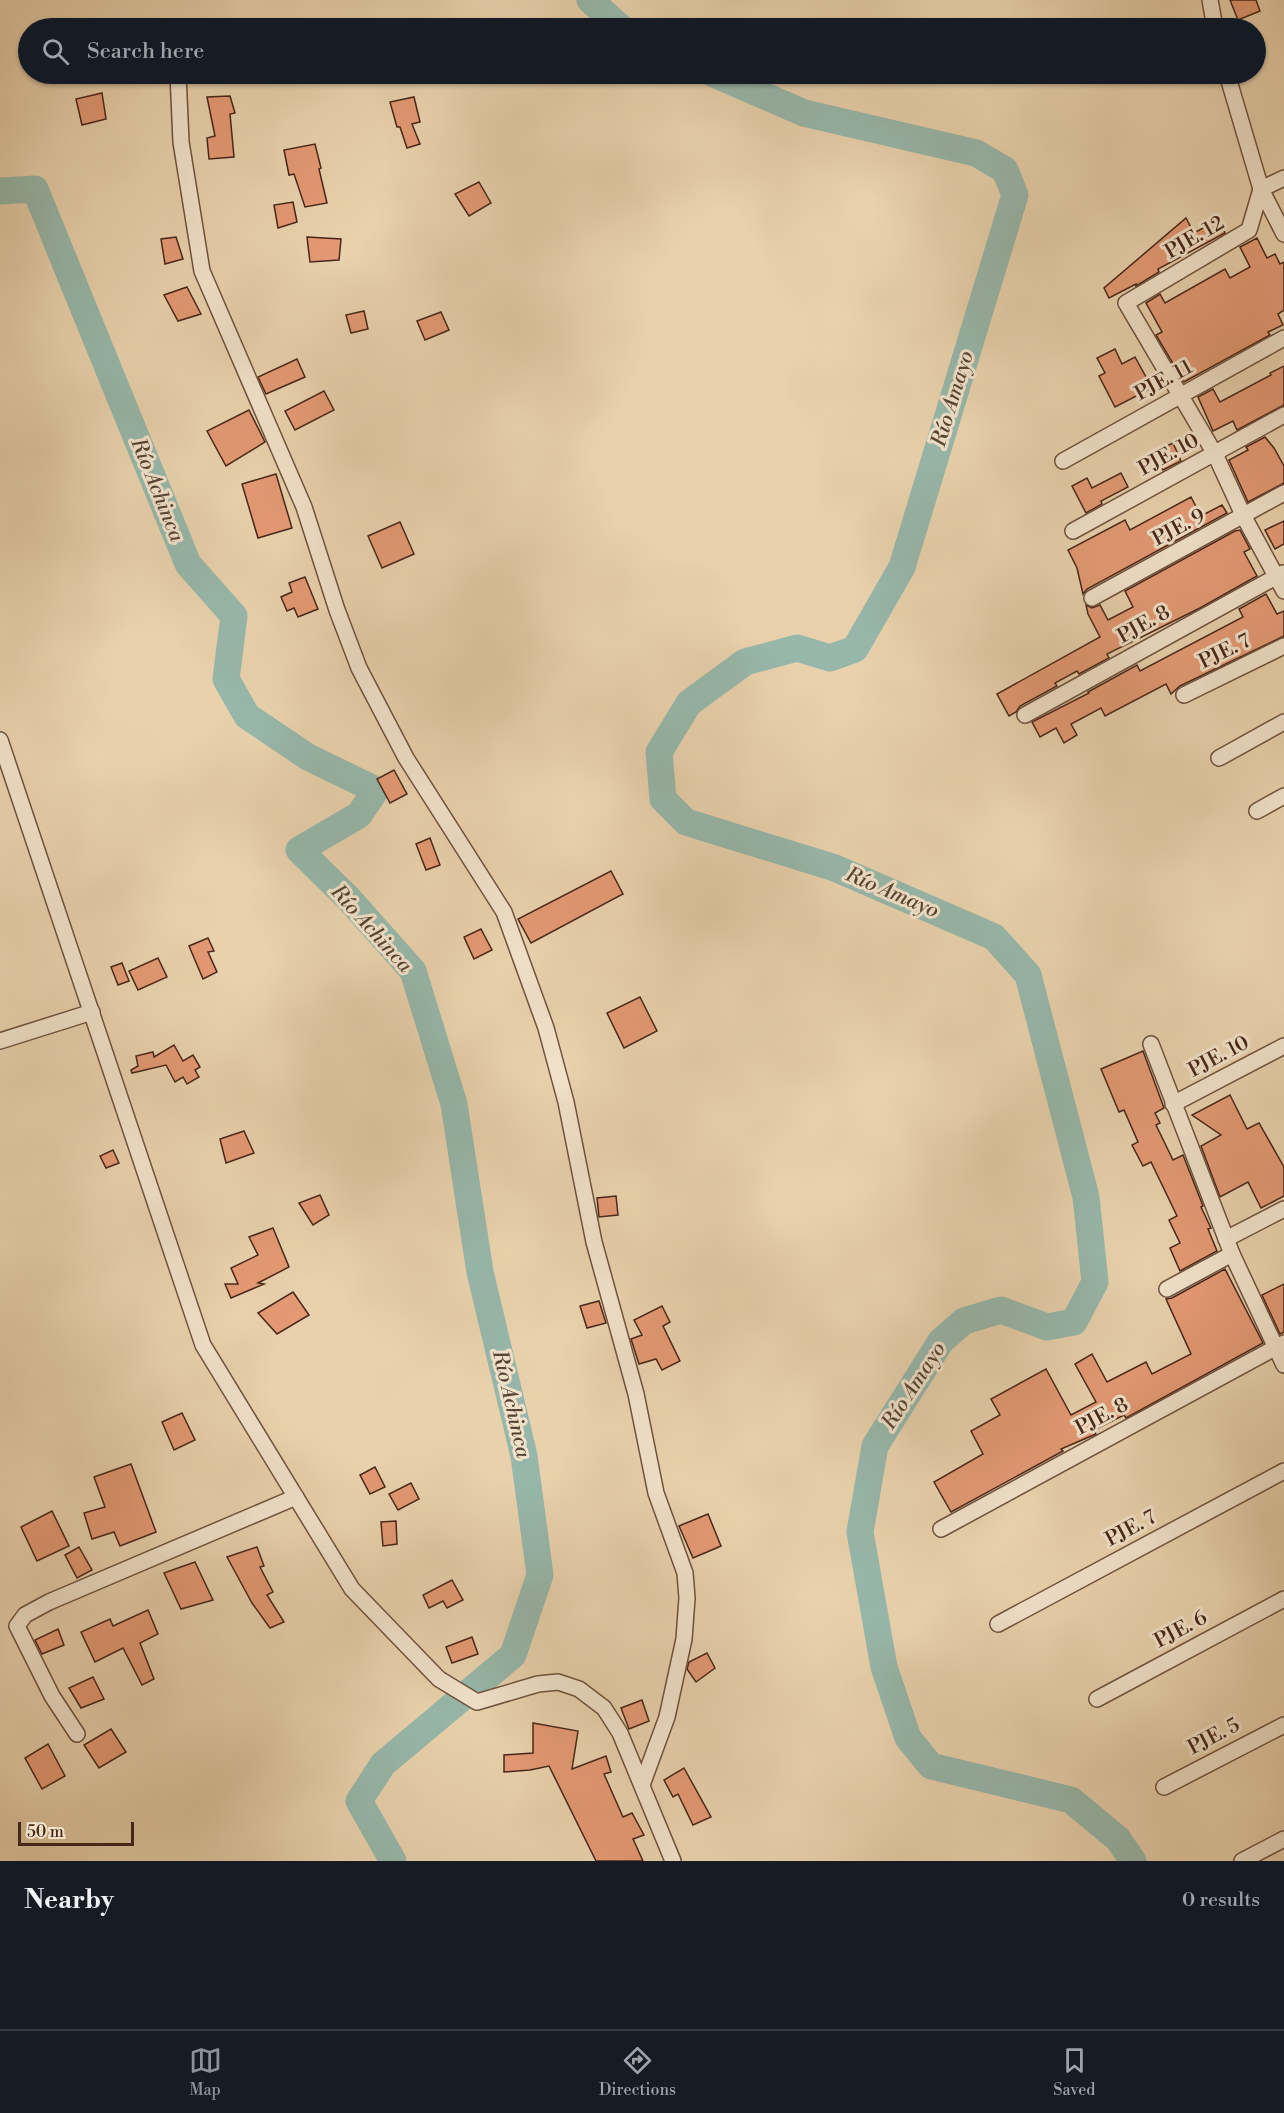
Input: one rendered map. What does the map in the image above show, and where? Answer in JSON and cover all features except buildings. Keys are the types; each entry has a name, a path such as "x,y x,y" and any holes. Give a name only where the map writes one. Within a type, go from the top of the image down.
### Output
{"street":[{"path":"1210,0 1213,18"},
{"path":"178,84 181,142 202,271 304,507 337,610 359,668 406,758 504,912 546,1028 567,1102 594,1242 636,1394 656,1493 685,1573 687,1590 684,1639 667,1717 642,1785"},
{"path":"1230,84 1261,189 1284,234"},
{"path":"1261,189 1284,178"},
{"name":"PJE. 12","path":"1181,396 1126,303 1249,231 1261,189"},
{"name":"PJE. 11","path":"1063,461 1284,338"},
{"path":"1181,396 1215,454 1244,517 1280,575 1284,591"},
{"name":"PJE. 10","path":"1073,531 1284,415"},
{"name":"PJE. 9","path":"1092,598 1244,517 1284,493"},
{"name":"PJE. 8","path":"1025,715 1280,575"},
{"name":"PJE. 7","path":"1184,695 1284,646"},
{"path":"1219,758 1284,722"},
{"path":"0,740 203,1345 352,1589 439,1679 477,1702 538,1684 558,1682 579,1689 604,1708 620,1733 673,1861"},
{"path":"1257,811 1284,796"},
{"path":"0,1041 92,1012"},
{"path":"1151,1044 1229,1246 1280,1345 1284,1365"},
{"name":"PJE. 10","path":"1173,1104 1284,1046"},
{"path":"1167,1289 1284,1209"},
{"name":"PJE. 8","path":"941,1529 1280,1345"},
{"name":"PJE. 7","path":"998,1624 1284,1471"},
{"path":"77,1734 52,1696 17,1626 25,1615 49,1602 296,1497"},
{"name":"PJE. 6","path":"1097,1699 1284,1599"},
{"name":"PJE. 5","path":"1164,1788 1284,1725"},
{"path":"1242,1861 1284,1839"}],"waterway":[{"name":"Río Amayo","path":"590,0 610,18"},
{"name":"Río Amayo","path":"737,84 804,113 976,153 1005,170 1015,195 902,567 855,649 830,658 797,648 745,662 689,703 659,752 663,799 686,822 835,868 994,937 1028,975 1086,1197 1095,1282 1074,1322 1047,1327 1001,1310 964,1321 941,1341 875,1446 860,1532 884,1667 908,1738 931,1766 1071,1800 1118,1839 1133,1861"},
{"name":"Río Achinca","path":"0,191 35,189 188,564 234,616 226,679 247,716 308,757 376,790 359,815 299,850 349,899 413,971 454,1104 480,1272 524,1456 540,1575 513,1655 383,1764 359,1801 393,1861"}]}
